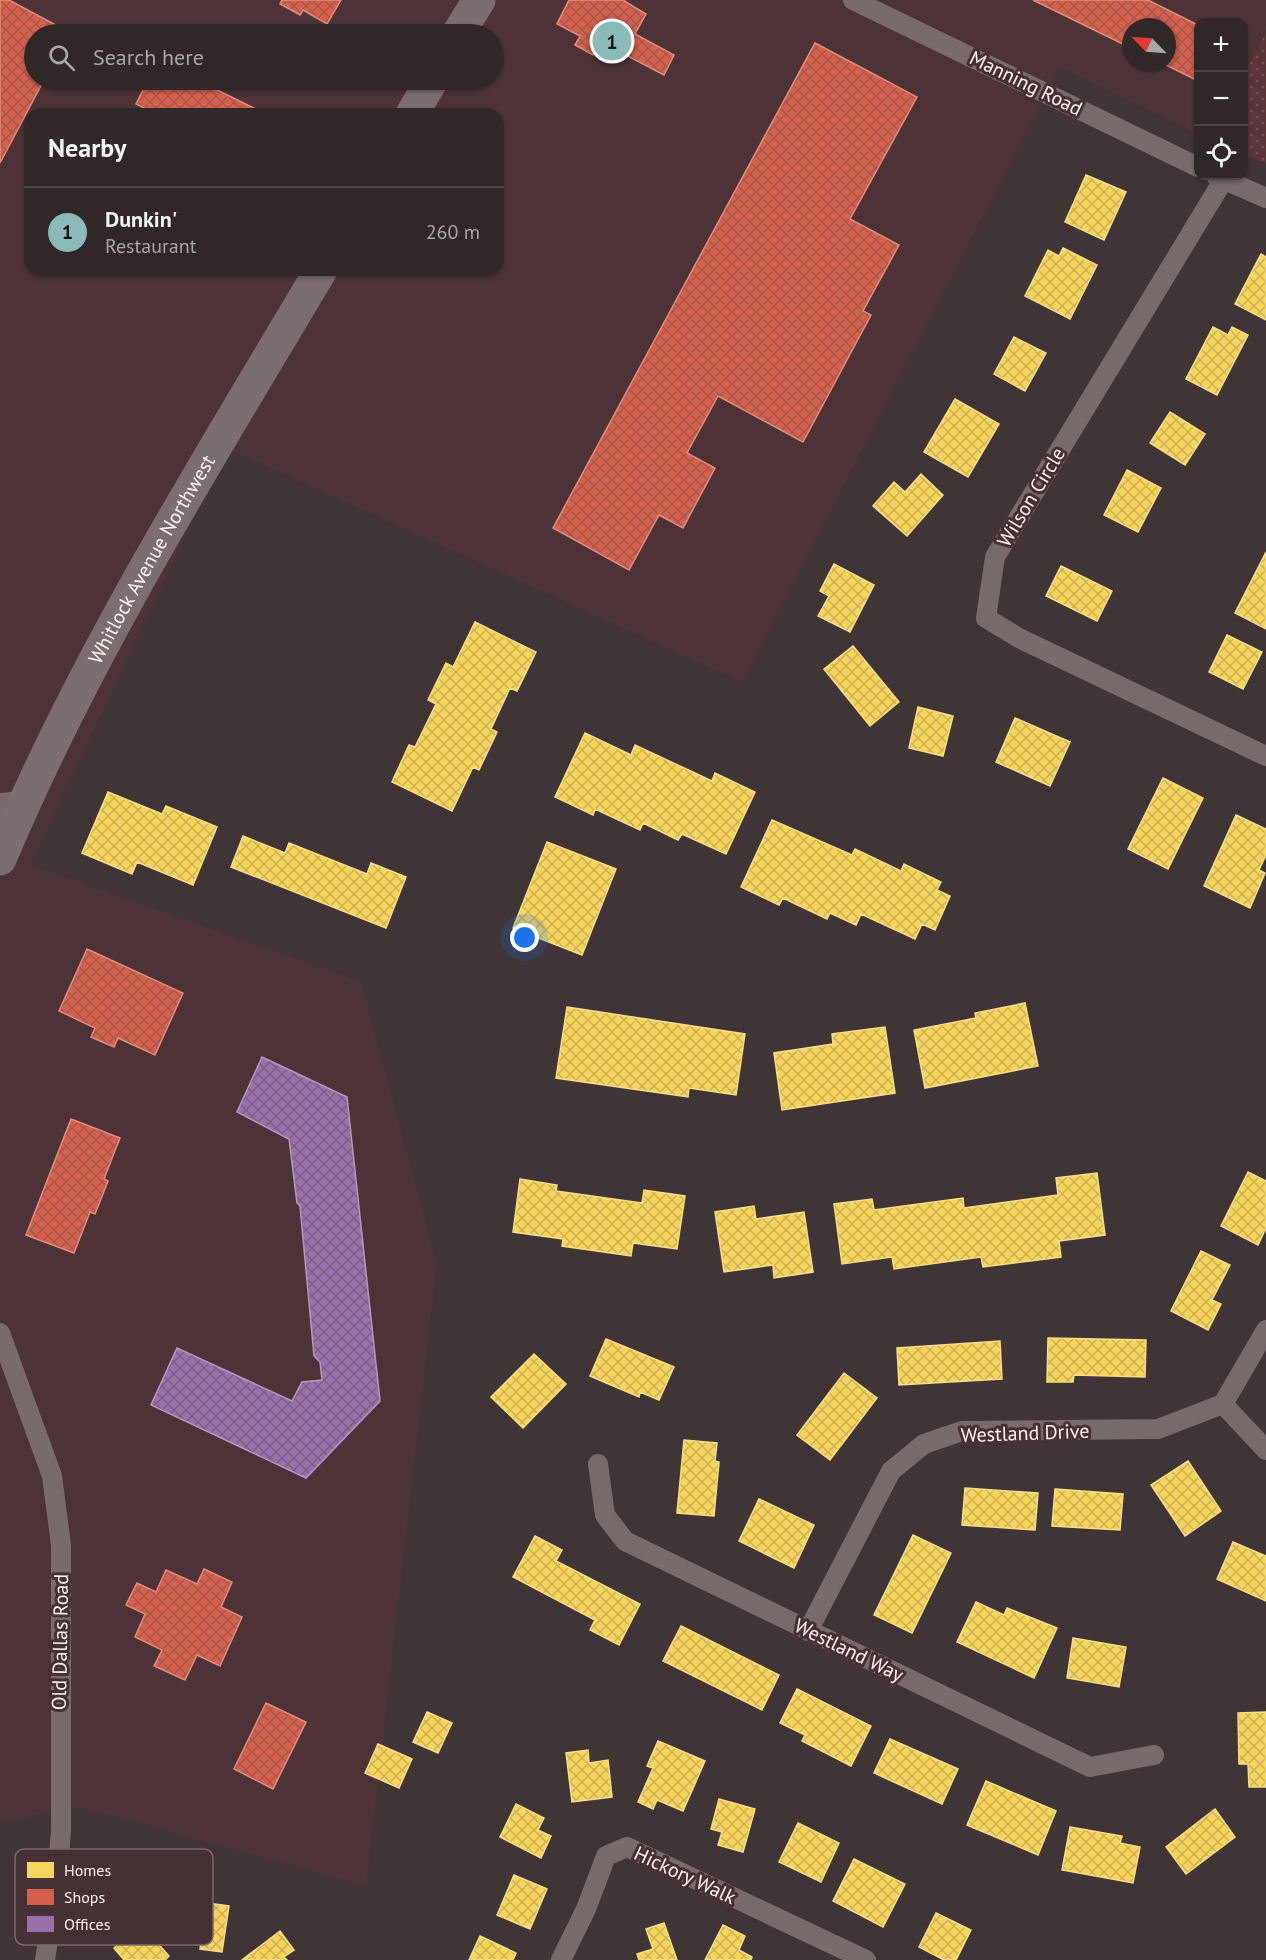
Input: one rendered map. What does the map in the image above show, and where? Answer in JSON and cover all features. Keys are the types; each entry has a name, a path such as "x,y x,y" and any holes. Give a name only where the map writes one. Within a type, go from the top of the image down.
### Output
{"highway":[{"path":"465,24 479,0"},
{"path":"416,108 426,90"},
{"name":"Whitlock Avenue Northwest","path":"0,859 12,805 135,584 317,276"}],"street":[{"name":"Manning Road","path":"853,0 1194,165"},
{"name":"Wilson Circle","path":"1218,180 994,557 986,618 1019,638 1266,756"},
{"path":"1227,180 1266,198"},
{"path":"1266,1330 1223,1404 1266,1450"},
{"name":"Old Dallas Road","path":"0,1333 52,1476 61,1545 59,1849"},
{"name":"Westland Drive","path":"808,1631 891,1471 924,1444 962,1431 1158,1429 1223,1404"},
{"name":"Westland Way","path":"598,1464 604,1515 625,1541 1090,1767 1154,1755"},
{"name":"Hickory Walk","path":"561,1960 586,1909 606,1856 627,1846 866,1960"},
{"name":"Old Dallas Road","path":"45,1960 47,1945"}],"shaded area":[{"path":"0,0 1266,0 1266,30 1248,66 1248,18 1194,18 1194,132 1060,67 742,682 227,448 30,865 361,982 437,1264 366,1886 80,1807 0,1822"},
{"path":"1266,32 1266,163 1248,156 1248,67"}],"building: Homes":[{"path":"1086,175 1126,192 1104,240 1065,222"},
{"path":"1063,248 1097,265 1070,319 1025,296 1048,250 1059,256"},
{"path":"1261,254 1266,257 1266,320 1235,304"},
{"path":"1213,327 1228,335 1232,327 1248,335 1217,395 1186,379"},
{"path":"1014,337 1046,353 1025,391 994,374"},
{"path":"955,399 999,424 968,477 924,452"},
{"path":"1170,412 1205,434 1185,465 1150,443"},
{"path":"1127,470 1161,488 1138,532 1104,515"},
{"path":"921,474 943,495 907,536 873,506 894,482 905,492"},
{"path":"1266,552 1266,629 1235,613"},
{"path":"834,564 874,585 850,632 818,616 829,596 820,591"},
{"path":"1061,566 1112,591 1097,621 1046,596"},
{"path":"475,622 536,652 517,691 510,688 491,729 497,732 479,770 473,767 452,811 392,782 409,745 415,747 436,704 428,700 446,663 453,667"},
{"path":"1227,635 1262,652 1243,689 1209,672"},
{"path":"853,646 899,702 870,726 824,669"},
{"path":"918,707 953,716 943,756 909,748"},
{"path":"1015,718 1070,742 1050,786 996,762"},
{"path":"585,733 631,755 635,745 712,781 715,773 755,792 726,854 682,834 678,840 643,823 640,830 595,809 593,815 555,797"},
{"path":"1163,778 1203,798 1168,869 1128,849"},
{"path":"108,792 162,814 166,806 217,827 193,885 137,862 132,874 82,853"},
{"path":"1236,815 1266,829 1266,855 1259,870 1265,873 1250,908 1204,886"},
{"path":"772,820 852,855 855,849 901,871 904,864 941,882 937,890 950,896 935,930 922,924 915,939 861,914 856,925 830,913 827,919 783,898 779,905 741,887"},
{"path":"243,836 285,853 289,843 367,874 371,863 406,877 386,928 231,867"},
{"path":"547,842 616,869 582,955 513,928"},
{"path":"1025,1003 1038,1066 925,1088 914,1030 976,1018 975,1013"},
{"path":"567,1007 745,1034 736,1095 689,1088 688,1097 556,1078"},
{"path":"885,1027 895,1093 782,1110 774,1053 833,1044 832,1034"},
{"path":"1248,1172 1266,1181 1266,1228 1258,1245 1221,1226"},
{"path":"1097,1173 1105,1235 1059,1241 1061,1257 983,1267 981,1257 894,1269 892,1257 842,1264 834,1204 872,1199 874,1210 963,1198 964,1208 1058,1195 1056,1178"},
{"path":"520,1179 557,1185 556,1191 642,1203 644,1190 685,1196 677,1249 633,1243 631,1256 562,1246 563,1239 513,1232"},
{"path":"754,1206 756,1219 804,1212 813,1272 774,1278 773,1265 724,1272 715,1212"},
{"path":"1201,1251 1230,1265 1212,1300 1221,1304 1208,1330 1171,1311"},
{"path":"1048,1338 1146,1340 1145,1377 1074,1375 1073,1382 1047,1382"},
{"path":"606,1339 674,1367 659,1400 640,1392 639,1397 590,1376"},
{"path":"1000,1341 1002,1379 899,1385 897,1348"},
{"path":"534,1354 566,1384 523,1428 491,1397"},
{"path":"844,1373 877,1398 830,1460 797,1435"},
{"path":"684,1440 717,1443 715,1461 719,1462 714,1516 677,1513"},
{"path":"1188,1461 1221,1511 1185,1536 1151,1485"},
{"path":"965,1488 1038,1493 1035,1530 962,1525"},
{"path":"1055,1489 1123,1494 1120,1530 1052,1526"},
{"path":"759,1499 814,1525 794,1568 739,1541"},
{"path":"913,1535 951,1553 912,1633 874,1615"},
{"path":"535,1536 562,1550 556,1561 640,1604 619,1645 590,1630 595,1620 513,1577"},
{"path":"1233,1542 1266,1556 1266,1601 1217,1579"},
{"path":"976,1602 1004,1615 1007,1608 1057,1628 1034,1678 957,1642"},
{"path":"681,1626 779,1675 762,1710 663,1661"},
{"path":"1073,1638 1126,1647 1119,1687 1067,1678"},
{"path":"797,1689 871,1726 851,1766 802,1741 805,1735 780,1723"},
{"path":"427,1712 452,1723 438,1753 413,1742"},
{"path":"1266,1712 1266,1787 1249,1787 1248,1764 1239,1764 1238,1713"},
{"path":"890,1739 958,1769 942,1804 874,1773"},
{"path":"658,1741 705,1761 683,1811 657,1800 653,1809 638,1802 653,1768 647,1766"},
{"path":"378,1744 412,1759 399,1788 365,1773"},
{"path":"588,1750 589,1763 608,1760 612,1797 572,1802 566,1753"},
{"path":"986,1781 1056,1811 1038,1855 967,1825"},
{"path":"719,1799 755,1809 743,1852 718,1845 722,1832 711,1829"},
{"path":"516,1804 544,1818 538,1830 551,1836 541,1858 500,1837"},
{"path":"1215,1809 1235,1837 1186,1874 1166,1847"},
{"path":"798,1823 839,1843 821,1882 779,1862"},
{"path":"1070,1827 1122,1836 1120,1843 1140,1847 1133,1883 1062,1870"},
{"path":"854,1859 905,1884 883,1927 833,1901"},
{"path":"514,1875 547,1889 530,1929 497,1915"},
{"path":"213,1904 229,1906 222,1952 200,1949 201,1945 213,1945"},
{"path":"936,1913 971,1930 956,1960 944,1960 919,1947"},
{"path":"664,1923 677,1960 639,1960 637,1954 653,1949 646,1929"},
{"path":"723,1925 745,1936 739,1950 752,1957 751,1960 705,1960"},
{"path":"280,1931 294,1950 284,1957 287,1960 242,1960"},
{"path":"480,1936 516,1953 513,1960 469,1960"},
{"path":"118,1945 159,1945 169,1956 165,1960 124,1960 114,1948"}],"building: Shops":[{"path":"0,0 9,0 54,24 24,24 24,90 39,90 29,108 24,108 24,118 0,163"},
{"path":"282,0 341,0 327,24 303,10 300,15 280,4"},
{"path":"569,0 623,0 646,14 635,34 674,55 664,75 624,54 621,59 598,47 593,55 575,45 580,36 557,24"},
{"path":"1033,0 1148,0 1194,23 1194,79 1176,70 1176,18 1122,18 1122,44"},
{"path":"815,43 917,97 850,219 899,245 863,311 871,315 803,442 718,396 687,453 715,468 683,528 659,515 629,570 553,528"},
{"path":"143,90 217,90 254,108 144,108 136,104"},
{"path":"87,949 183,993 155,1055 118,1038 114,1047 91,1037 95,1028 59,1011"},
{"path":"71,1119 120,1138 104,1179 108,1181 95,1214 90,1212 74,1253 26,1235"},
{"path":"204,1569 232,1582 221,1607 242,1617 220,1666 197,1655 185,1680 154,1666 162,1650 135,1637 145,1614 126,1605 137,1583 156,1592 166,1570 197,1584"},
{"path":"266,1703 306,1722 273,1789 234,1769"}],"building: Offices":[{"path":"262,1057 347,1097 380,1401 306,1478 151,1405 177,1348 292,1401 302,1382 322,1380 320,1362 314,1356 300,1206 297,1203 289,1139 237,1112"}],"place":[{"name":"Dunkin'","path":"612,41"}]}
